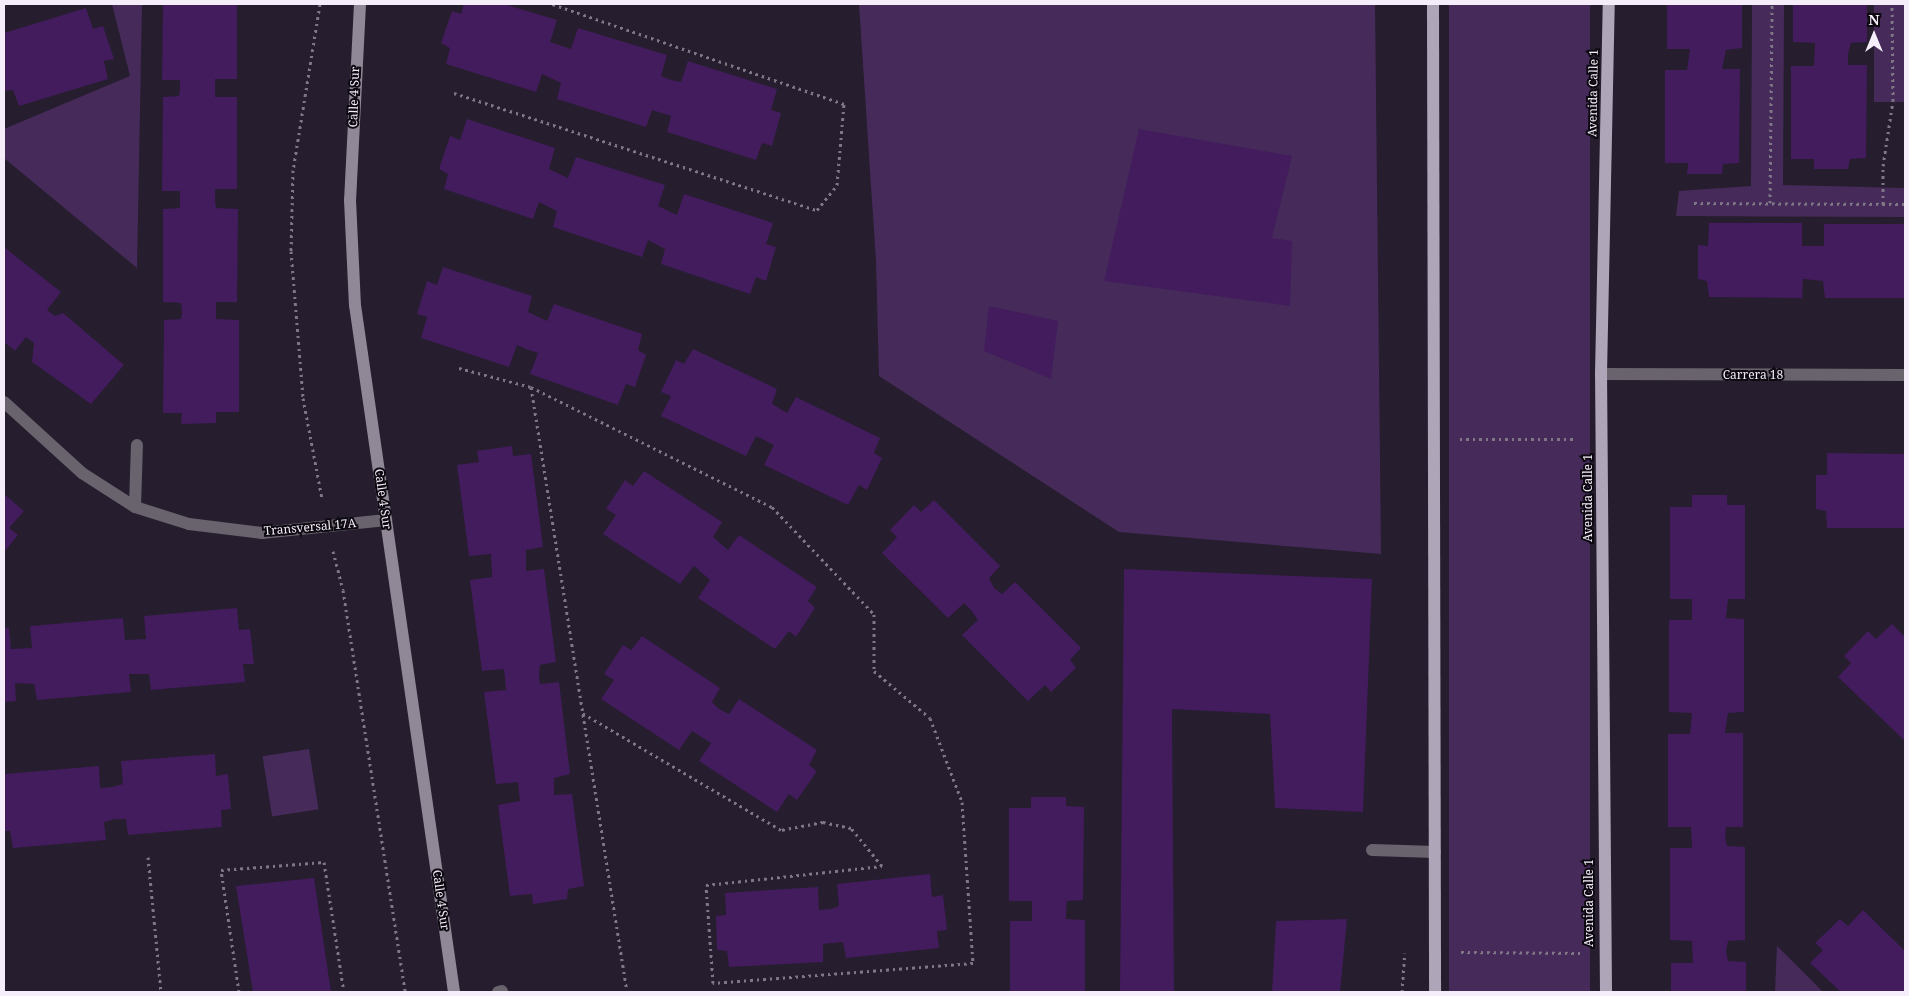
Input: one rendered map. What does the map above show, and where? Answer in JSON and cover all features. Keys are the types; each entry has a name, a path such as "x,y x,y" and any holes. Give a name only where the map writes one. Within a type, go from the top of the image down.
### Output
{"main road":[{"name":"Calle 4 Sur","path":"360,4 350,200 354,286 454,992"},
{"path":"1433,4 1435,992"},
{"name":"Avenida Calle 1","path":"1606,992 1603,953 1601,374 1609,4"}],"street":[{"name":"Carrera 18","path":"1601,374 1905,376"},
{"name":"Transversal 17A","path":"4,402 82,473 134,507 189,524 262,533 386,520"},
{"path":"134,507 136,445"},
{"path":"1372,850 1435,852"}],"path":[{"path":"454,93 817,210 837,185 844,104 552,4"},
{"path":"1770,203 1772,4"},
{"path":"1883,204 1883,166 1893,101 1892,4"},
{"path":"1694,203 1905,204"},
{"path":"459,368 531,387 772,507 874,614 874,671 930,718 962,802 973,963 713,983 706,885 882,866 851,828 823,822 781,830 582,713"},
{"path":"531,387 627,992"},
{"path":"1434,439 1601,439"},
{"path":"148,857 161,992"},
{"path":"240,992 221,870 324,862 344,992"},
{"path":"1405,953 1603,953"}],"shaded area":[{"path":"112,4 142,4 137,268 4,158 4,129 130,76"},
{"path":"859,4 1375,4 1381,554 1119,532 879,376 876,261"},
{"path":"1449,4 1590,4 1590,992 1449,992"},
{"path":"1752,4 1784,4 1783,185 1905,188 1905,217 1676,216 1679,191 1751,186"},
{"path":"1874,4 1905,4 1905,102 1874,102"},
{"path":"309,749 319,809 272,817 263,756"},
{"path":"1777,946 1823,992 1775,992"}],"building":[{"path":"163,4 237,4 237,79 215,79 215,97 237,97 237,189 215,189 215,200 216,208 238,209 237,302 216,302 216,319 239,320 239,412 216,412 216,423 181,424 182,413 163,413 164,320 181,319 182,312 181,303 163,302 163,209 180,208 180,191 162,191 163,97 179,96 180,80 162,80"},
{"path":"464,4 504,4 557,20 550,42 571,49 578,28 667,55 661,76 671,80 681,82 688,61 777,89 771,110 781,113 772,146 762,143 756,160 667,132 671,116 652,110 646,127 557,99 561,83 542,74 536,92 446,64 450,48 441,43 452,11 461,14"},
{"path":"1667,4 1742,4 1742,48 1726,50 1722,69 1740,69 1739,163 1723,164 1722,174 1687,174 1688,163 1665,163 1665,70 1687,70 1690,49 1667,49"},
{"path":"1793,4 1867,4 1867,42 1851,43 1848,54 1848,65 1867,65 1866,158 1850,159 1848,169 1814,169 1814,159 1791,159 1791,66 1814,66 1815,43 1793,42"},
{"path":"86,8 93,29 103,26 114,59 104,61 108,79 19,106 13,90 4,91 4,33"},
{"path":"467,119 555,148 549,169 568,178 576,157 665,185 658,206 677,215 684,194 773,223 766,244 776,247 766,281 756,277 750,294 661,264 665,249 648,240 642,257 553,227 557,211 539,202 533,219 444,189 448,174 439,169 450,136 460,140"},
{"path":"1139,129 1292,156 1272,238 1292,241 1290,306 1104,281"},
{"path":"1709,223 1802,223 1802,246 1824,246 1824,224 1905,224 1905,298 1825,298 1823,281 1803,279 1802,298 1709,297 1707,281 1698,279 1698,245 1708,246"},
{"path":"4,247 61,292 47,310 55,316 63,313 124,365 91,404 32,362 34,343 26,337 15,351 4,342"},
{"path":"443,267 532,296 528,312 547,321 554,304 642,334 638,350 646,355 635,387 626,384 618,405 530,374 538,353 517,345 509,367 421,338 427,317 417,314 427,281 437,285"},
{"path":"989,306 1058,321 1051,379 984,351"},
{"path":"693,349 777,389 772,404 787,413 796,397 880,438 874,453 882,458 867,490 859,485 848,505 764,465 774,445 756,436 746,456 661,416 671,396 661,392 676,360 684,364"},
{"path":"512,446 513,456 531,454 543,547 526,550 526,571 544,569 556,662 540,665 540,684 559,682 570,774 554,778 554,795 572,794 584,886 568,889 567,899 533,904 532,894 510,896 498,805 520,801 518,782 496,784 484,692 506,690 504,669 482,671 470,580 492,577 491,554 469,556 457,465 479,462 477,451"},
{"path":"1827,453 1905,454 1905,528 1827,528 1826,511 1816,509 1816,475 1827,475"},
{"path":"644,471 722,522 713,537 728,550 739,535 817,587 808,601 815,608 796,637 789,631 775,649 698,598 710,580 694,566 680,584 603,534 616,515 606,509 625,480 633,486"},
{"path":"4,494 24,511 9,528 18,535 4,552"},
{"path":"1692,495 1727,495 1727,505 1745,505 1745,599 1728,599 1726,618 1744,619 1744,712 1728,713 1725,733 1743,733 1743,827 1726,827 1725,837 1727,846 1745,847 1745,940 1728,941 1726,951 1728,961 1746,962 1746,992 1671,992 1671,963 1693,963 1692,941 1670,940 1670,848 1692,848 1691,827 1668,827 1668,734 1690,734 1692,713 1669,712 1669,620 1692,620 1692,599 1670,599 1670,507 1692,507"},
{"path":"934,500 1000,566 989,578 994,588 1002,594 1015,582 1081,648 1070,660 1076,668 1051,692 1045,685 1028,701 962,635 978,620 971,610 964,603 948,618 882,553 897,537 890,530 914,505 921,512"},
{"path":"1124,569 1372,579 1363,812 1275,808 1270,714 1172,709 1174,992 1120,992"},
{"path":"237,608 239,630 250,629 254,664 243,664 245,682 151,690 149,674 129,674 131,692 37,700 34,684 15,683 16,701 4,702 4,628 9,628 11,649 32,648 30,626 123,618 125,640 146,639 144,616"},
{"path":"1892,624 1905,637 1905,741 1838,677 1851,663 1844,656 1868,631 1876,639"},
{"path":"642,636 720,688 712,702 719,709 729,714 739,699 817,750 809,765 817,771 797,800 789,794 777,812 699,761 711,743 692,731 679,750 601,699 614,680 604,674 623,645 631,650"},
{"path":"215,754 216,776 228,774 231,809 221,810 222,827 128,835 126,819 115,819 104,822 106,840 13,848 10,831 4,831 5,774 99,766 100,788 112,787 123,784 121,761"},
{"path":"1031,797 1066,797 1066,806 1084,807 1083,900 1067,901 1066,919 1085,920 1085,992 1010,992 1010,921 1032,921 1032,901 1009,901 1009,808 1031,808"},
{"path":"930,874 932,897 943,895 947,930 937,931 939,948 846,958 843,942 823,944 823,962 729,967 727,951 717,950 716,916 726,915 725,893 818,887 819,910 831,909 839,906 837,884"},
{"path":"314,878 331,992 253,992 236,886"},
{"path":"1863,910 1905,951 1905,992 1841,992 1810,963 1823,950 1815,943 1840,919 1848,926"},
{"path":"1347,919 1340,992 1272,992 1276,921"}]}
